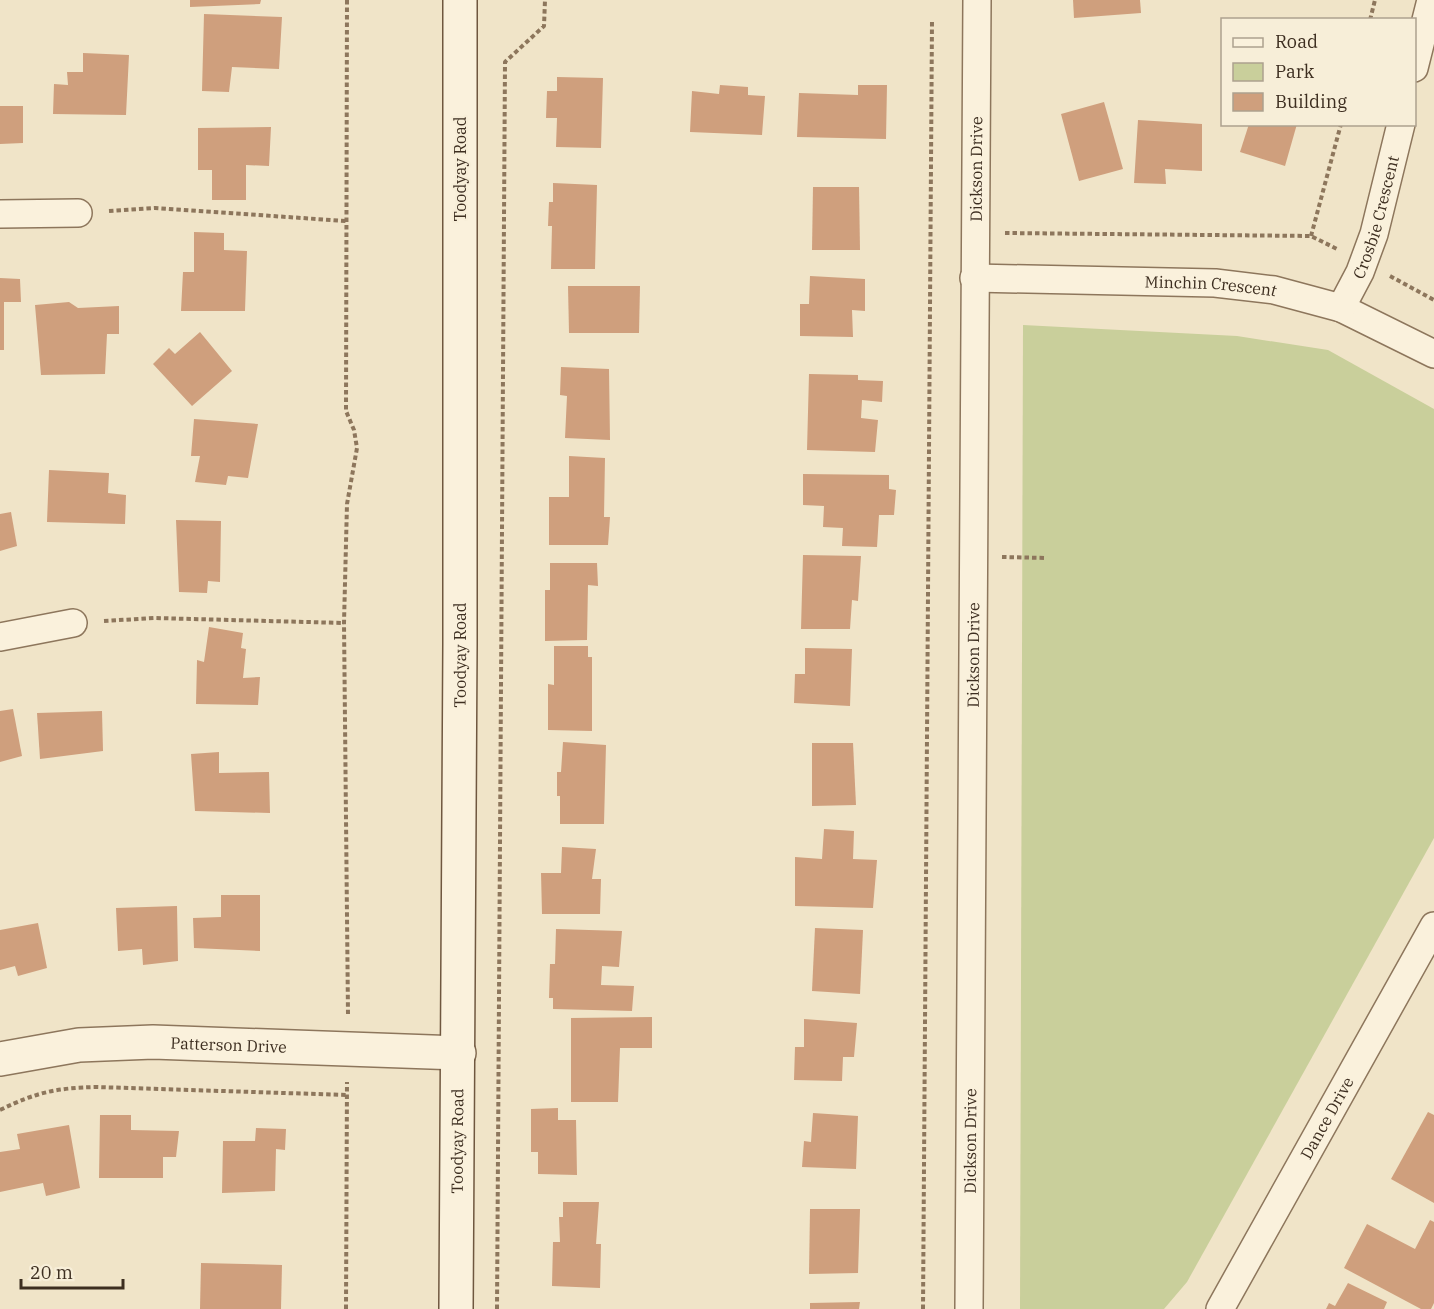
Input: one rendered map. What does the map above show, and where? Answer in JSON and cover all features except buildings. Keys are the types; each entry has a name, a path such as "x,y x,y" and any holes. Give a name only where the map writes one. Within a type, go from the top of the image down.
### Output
{"main road":[{"name":"Toodyay Road","path":"456,1309 459,1053 460,0"},
{"name":"Patterson Drive","path":"0,1059 79,1046 153,1042 459,1053"}],"street":[{"name":"Dickson Drive","path":"969,1309 977,0"},
{"path":"1416,60 1431,0"},
{"name":"Crosbie Crescent","path":"1341,308 1360,272 1374,234 1401,126"},
{"path":"0,214 78,213"},
{"name":"Minchin Crescent","path":"974,278 1215,283 1274,290 1341,308 1434,354"},
{"path":"0,637 73,623"},
{"name":"Dance Drive","path":"1220,1309 1434,926"}],"path":[{"path":"346,1309 348,1050 344,623 347,504 357,448 354,430 346,411 347,0"},
{"path":"497,1309 505,62 544,26 545,0"},
{"path":"1370,18 1375,0"},
{"path":"923,1309 932,20"},
{"path":"1311,236 1340,126"},
{"path":"78,213 155,208 346,221"},
{"path":"974,232 1311,236 1342,252"},
{"path":"1385,273 1434,300"},
{"path":"973,556 1047,558"},
{"path":"73,623 155,618 344,623"},
{"path":"0,1110 38,1093 66,1088 346,1095"}],"green space":[{"path":"1023,325 1237,336 1328,350 1434,409 1434,838 1187,1282 1164,1309 1020,1309"}]}
